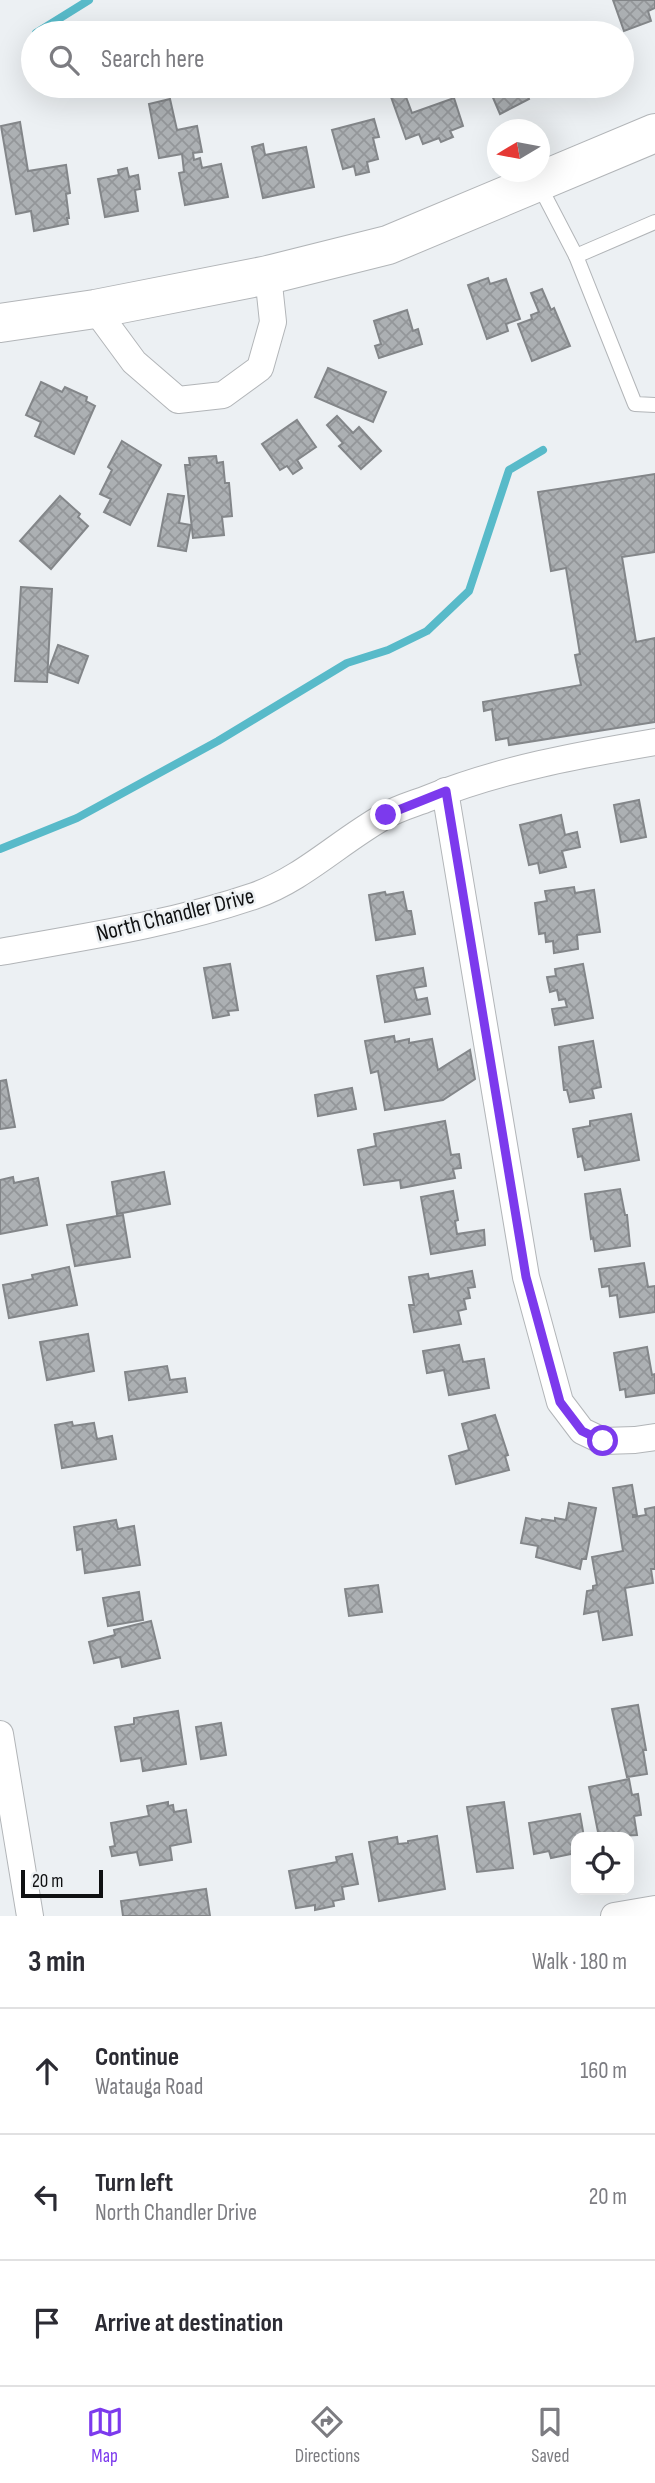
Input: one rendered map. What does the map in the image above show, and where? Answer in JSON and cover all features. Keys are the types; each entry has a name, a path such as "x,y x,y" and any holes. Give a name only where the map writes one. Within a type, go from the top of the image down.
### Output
{"main road":[{"path":"550,176 655,132"},
{"path":"0,323 95,309 268,275 388,244 537,182"}],"street":[{"path":"95,309 134,362 178,400 223,395 260,368 273,322 268,275"},
{"name":"North Chandler Drive","path":"0,952 201,912 256,895 306,870 386,815 446,791 508,771 655,742"},
{"path":"446,791 526,1277 560,1402 582,1431 603,1441 655,1437"},
{"path":"0,1734 30,1916"},
{"path":"614,1916 655,1909"}],"lane":[{"path":"537,182 576,256 635,404 655,405"},
{"path":"576,256 655,222"}],"building":[{"path":"613,0 655,0 655,8 648,11 651,21 634,27 634,21 620,21"},
{"path":"391,98 406,98 412,113 454,98 463,126 450,131 453,137 441,142 439,138 423,144 419,134 406,139"},
{"path":"493,98 529,98 529,99 500,114"},
{"path":"170,99 177,130 197,126 202,152 193,153 194,160 200,158 202,168 221,164 228,197 185,205 179,173 184,172 182,154 159,158 149,104"},
{"path":"374,119 379,137 373,138 378,159 367,162 369,172 356,175 354,166 343,169 332,130"},
{"path":"20,122 28,171 66,165 70,193 66,194 68,224 34,231 31,211 16,214 1,126"},
{"path":"263,144 265,155 306,147 314,187 263,198 252,147"},
{"path":"127,168 129,177 138,175 140,189 135,190 138,211 105,217 98,179 119,175 118,170"},
{"path":"488,278 490,284 506,279 520,319 506,324 508,331 487,339 468,285"},
{"path":"542,289 551,310 554,308 570,346 532,361 518,324 532,319 531,315 539,312 531,293"},
{"path":"407,310 413,331 418,329 422,344 379,358 375,346 381,344 374,321"},
{"path":"328,368 386,392 373,422 315,397"},
{"path":"41,382 62,392 65,387 87,397 86,401 95,406 74,454 35,436 41,422 26,415"},
{"path":"337,416 353,433 359,427 381,451 361,469 339,446 343,443 327,425"},
{"path":"297,420 316,447 297,460 302,468 293,474 287,466 280,470 262,444"},
{"path":"122,441 161,465 130,525 104,512 111,499 100,494 112,470 108,467"},
{"path":"216,456 217,463 223,462 225,483 229,483 232,516 222,517 224,535 193,538 185,465 190,465 189,458"},
{"path":"655,474 655,552 622,557 636,642 655,638 655,722 509,745 508,738 496,740 492,709 484,711 483,702 581,685 575,655 580,654 566,568 551,571 538,492"},
{"path":"168,494 184,496 179,523 191,525 186,551 158,546"},
{"path":"60,496 80,514 78,517 88,526 51,569 20,541"},
{"path":"21,587 52,589 47,682 15,681"},
{"path":"58,645 88,656 78,683 48,672"},
{"path":"639,800 646,837 621,842 614,805"},
{"path":"561,815 565,835 577,832 580,847 562,851 566,867 540,873 538,863 529,865 520,825"},
{"path":"574,887 575,893 594,890 600,932 577,935 578,949 554,953 553,941 546,942 545,933 539,934 535,903 547,901 545,891"},
{"path":"385,892 386,895 403,892 407,911 411,911 415,934 376,940 369,895"},
{"path":"230,964 238,1010 213,1018 204,968"},
{"path":"583,964 593,1018 555,1025 552,1009 567,1007 565,999 559,1000 557,990 550,992 547,977 556,976 555,969"},
{"path":"423,968 426,986 414,988 417,1000 427,998 430,1014 385,1022 377,976"},
{"path":"394,1036 395,1042 409,1039 409,1043 432,1039 438,1070 470,1050 475,1079 443,1100 385,1110 378,1071 371,1073 365,1041"},
{"path":"593,1041 601,1087 592,1089 594,1098 570,1102 567,1090 564,1090 559,1047"},
{"path":"6,1080 15,1127 0,1129 0,1081"},
{"path":"352,1088 356,1109 318,1116 315,1095"},
{"path":"631,1114 639,1160 585,1170 582,1156 578,1157 573,1129 590,1126 590,1121"},
{"path":"445,1121 451,1155 459,1154 461,1168 453,1169 455,1178 401,1188 400,1180 364,1185 358,1150 376,1146 374,1134"},
{"path":"164,1172 170,1204 117,1214 112,1182"},
{"path":"13,1177 14,1183 38,1178 47,1225 0,1234 0,1180"},
{"path":"620,1189 627,1215 630,1246 595,1251 585,1194"},
{"path":"453,1191 458,1220 455,1221 457,1234 484,1230 485,1245 431,1254 421,1197"},
{"path":"123,1215 130,1257 75,1266 67,1225"},
{"path":"644,1263 648,1287 655,1286 655,1312 620,1317 617,1295 610,1296 609,1286 602,1287 599,1269"},
{"path":"69,1267 77,1305 9,1318 3,1285 33,1279 32,1275"},
{"path":"472,1271 475,1287 468,1288 470,1298 464,1299 466,1309 458,1311 461,1324 414,1332 409,1305 414,1305 409,1277 428,1274 429,1279"},
{"path":"88,1334 94,1371 47,1380 40,1342"},
{"path":"459,1345 463,1362 484,1359 489,1388 449,1395 444,1370 427,1373 423,1351"},
{"path":"647,1347 652,1375 655,1374 655,1393 626,1397 625,1389 620,1390 614,1353"},
{"path":"167,1366 170,1380 185,1378 187,1392 129,1400 125,1372"},
{"path":"495,1415 508,1455 505,1456 509,1470 456,1484 449,1456 469,1450 462,1424"},
{"path":"72,1422 73,1426 94,1423 97,1439 112,1436 116,1459 62,1468 55,1425"},
{"path":"632,1485 637,1515 633,1517 646,1515 645,1509 655,1507 655,1569 651,1569 653,1583 625,1588 632,1635 603,1640 598,1611 584,1614 587,1591 593,1590 593,1586 597,1585 592,1557 623,1551 613,1488"},
{"path":"569,1503 596,1508 586,1559 582,1559 580,1569 536,1557 538,1546 521,1543 526,1518 541,1521 555,1521 555,1518 566,1520"},
{"path":"116,1520 118,1529 134,1526 140,1565 85,1573 82,1549 77,1550 74,1527"},
{"path":"378,1585 382,1612 349,1616 345,1589"},
{"path":"139,1592 143,1620 108,1626 103,1598"},
{"path":"151,1621 160,1658 122,1667 120,1657 94,1663 89,1642 115,1635 114,1630"},
{"path":"638,1705 646,1750 643,1750 647,1774 627,1777 612,1709"},
{"path":"178,1711 186,1764 143,1771 141,1758 121,1761 115,1727 134,1724 134,1718"},
{"path":"221,1723 226,1755 201,1759 196,1727"},
{"path":"629,1779 632,1795 638,1794 641,1815 634,1816 637,1835 634,1835 634,1832 598,1832 589,1787"},
{"path":"168,1802 168,1806 173,1805 174,1812 186,1810 191,1842 170,1846 172,1860 140,1865 137,1852 112,1856 110,1847 115,1846 111,1823 149,1816 147,1806"},
{"path":"504,1802 513,1868 477,1872 467,1807"},
{"path":"580,1814 583,1832 571,1832 571,1854 551,1858 549,1851 534,1854 529,1823"},
{"path":"437,1836 445,1889 379,1901 369,1842 397,1837 398,1844"},
{"path":"352,1854 358,1884 342,1887 344,1899 333,1901 334,1906 315,1910 315,1905 296,1908 289,1871 337,1862 336,1857"},
{"path":"206,1889 210,1916 123,1916 121,1901"}],"waterway":[{"path":"55,21 89,0"},
{"path":"0,849 77,818 218,741 347,663 388,650 427,631 469,591 509,470 543,450"}],"route":[{"path":"386,815 446,791 526,1277 560,1402 582,1431 603,1441"}]}
